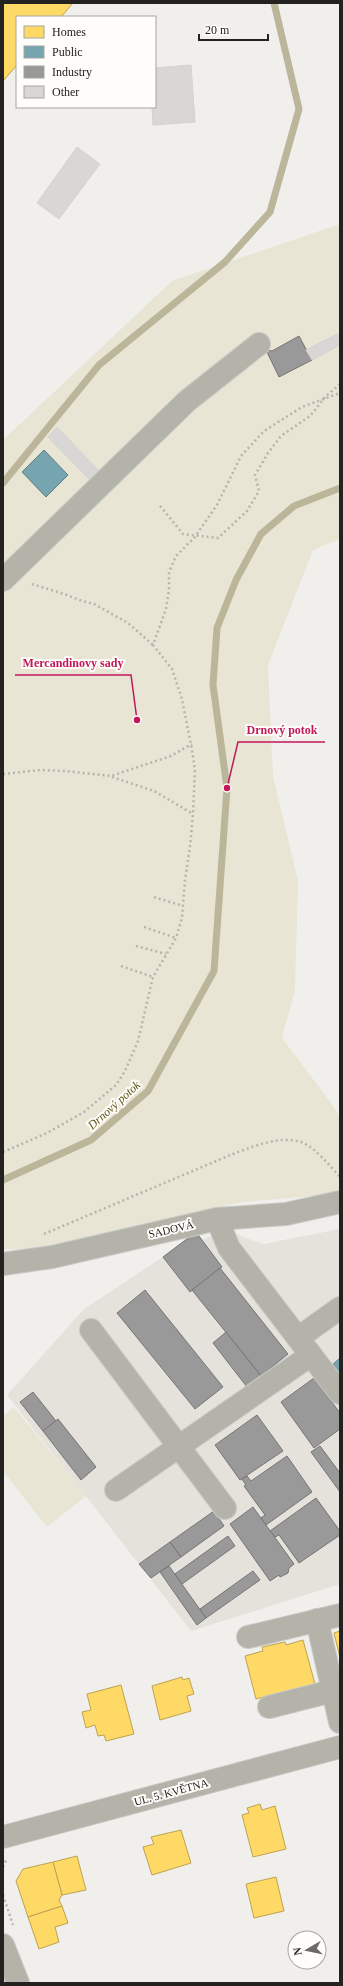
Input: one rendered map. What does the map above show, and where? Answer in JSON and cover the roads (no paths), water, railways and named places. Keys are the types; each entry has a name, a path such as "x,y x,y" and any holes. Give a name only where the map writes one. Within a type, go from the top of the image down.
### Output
{"street":[{"path":"3,580 187,401 259,344"},
{"name":"SADOVÁ","path":"3,1264 52,1257 217,1219 286,1214 340,1202"},
{"path":"217,1219 229,1248 340,1393"},
{"path":"116,1490 179,1447 305,1347 340,1308"},
{"path":"91,1330 224,1508"},
{"path":"248,1637 340,1615"},
{"path":"317,1620 337,1690 340,1722"},
{"path":"269,1707 337,1690"},
{"name":"UL. 5. KVĚTNA","path":"3,1837 340,1747"},
{"path":"3,1945 18,1983"}],"waterway":[{"path":"3,483 99,365 225,262 270,212 299,109 274,3"},
{"name":"Drnový potok","path":"3,1180 91,1140 148,1091 214,971 227,788 213,685 217,628 236,580 261,534 294,506 340,488"}],"place":[{"name":"Mercandinovy sady","path":"137,720"},
{"name":"Drnový potok","path":"227,788"}]}
